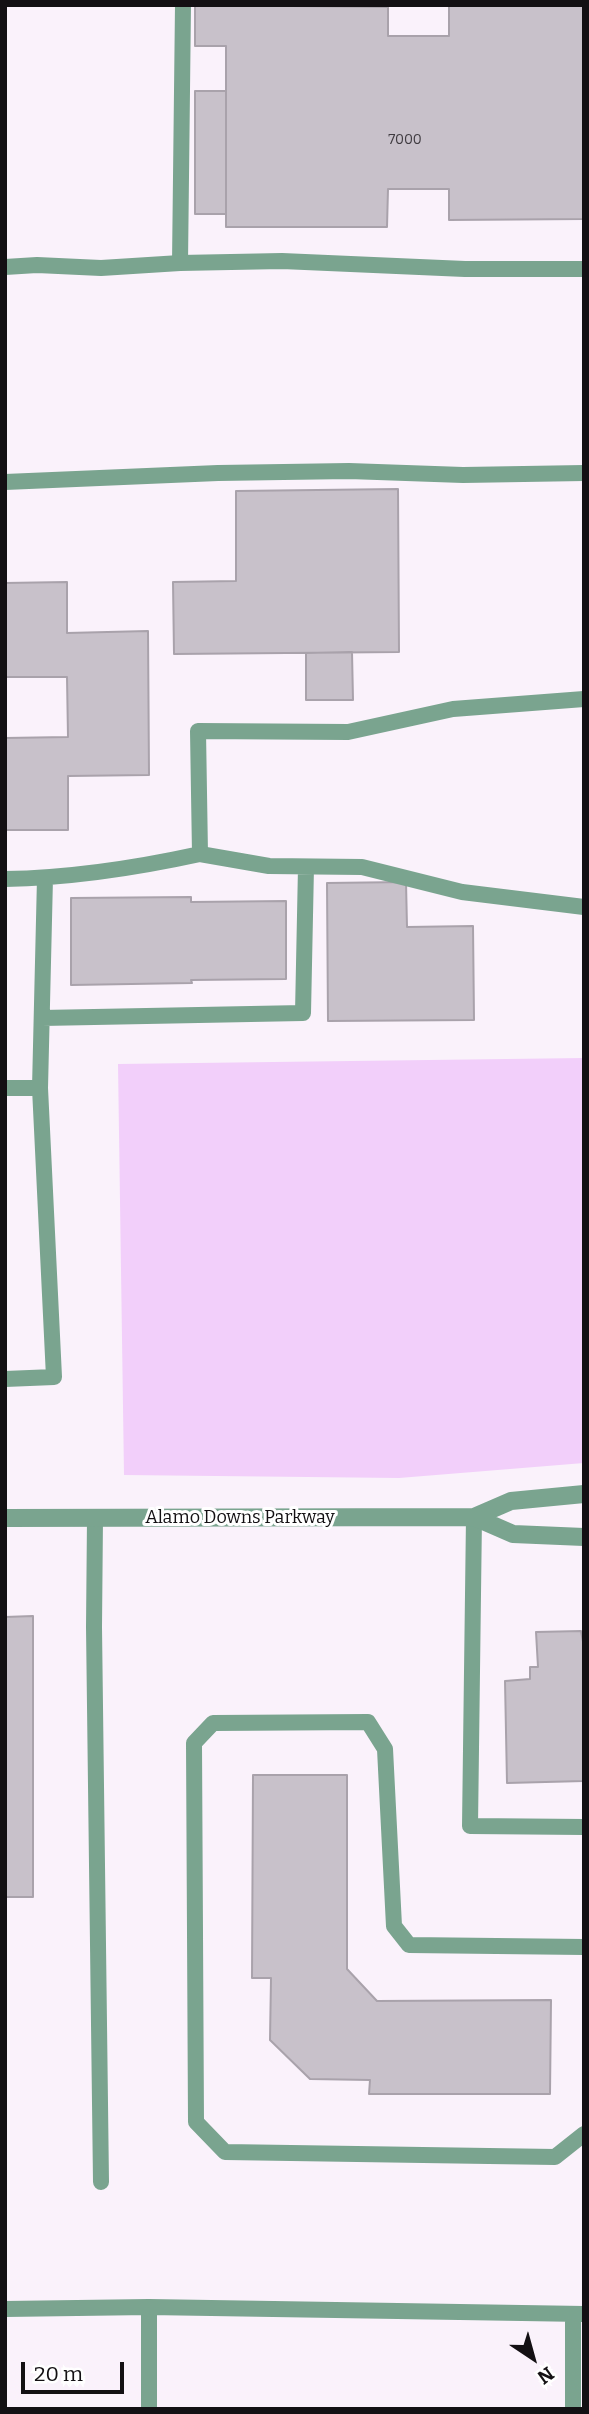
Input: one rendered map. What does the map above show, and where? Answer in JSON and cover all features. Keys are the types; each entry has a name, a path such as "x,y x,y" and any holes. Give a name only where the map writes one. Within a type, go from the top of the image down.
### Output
{"street":[{"name":"Alamo Downs Parkway","path":"5,1518 474,1517 511,1501 584,1494"},
{"name":"Alamo Downs Parkway","path":"474,1517 513,1534 584,1537"}],"lane":[{"path":"180,263 183,5"},
{"path":"5,267 37,265 101,268 282,261 465,269 584,269"},
{"path":"5,482 218,473 584,473"},
{"path":"200,853 198,731 348,732 453,709 584,699"},
{"path":"5,879 45,878 140,867 200,853 269,866 362,867 462,892 584,907"},
{"path":"42,1018 303,1013 306,867"},
{"path":"5,1379 54,1377 40,1088 45,878"},
{"path":"5,1088 40,1088"},
{"path":"474,1517 470,1826 584,1828"},
{"path":"95,1518 94,1628 102,2182"},
{"path":"584,1947 408,1945 394,1926 385,1749 368,1722 213,1723 194,1743 195,2122 225,2152 555,2157 584,2134"},
{"path":"5,2309 149,2307 578,2315 573,2409"},
{"path":"149,2307 149,2409"}],"shaded area":[{"path":"584,1058 584,1463 399,1478 124,1475 118,1064"}],"building":[{"path":"195,5 388,7 388,36 449,36 449,6 584,5 584,219 449,220 449,189 388,189 387,227 226,227 226,46 195,46"},
{"path":"195,91 226,91 226,214 195,214"},
{"path":"398,489 399,652 174,654 173,582 236,581 236,491"},
{"path":"67,582 67,633 148,631 149,775 68,776 68,830 5,830 5,738 68,737 67,677 5,677 5,583"},
{"path":"352,652 353,700 306,700 306,653"},
{"path":"406,882 407,927 473,926 474,1020 328,1021 327,883"},
{"path":"191,897 191,902 286,901 286,979 71,985 71,898"},
{"path":"33,1616 33,1897 5,1897 5,1617"},
{"path":"581,1631 584,1647 584,1781 507,1783 505,1681 530,1679 530,1667 538,1667 536,1632"},
{"path":"253,1775 347,1775 347,1969 377,2001 551,2000 550,2094 369,2094 370,2080 310,2079 270,2040 271,1978 252,1978"}]}
